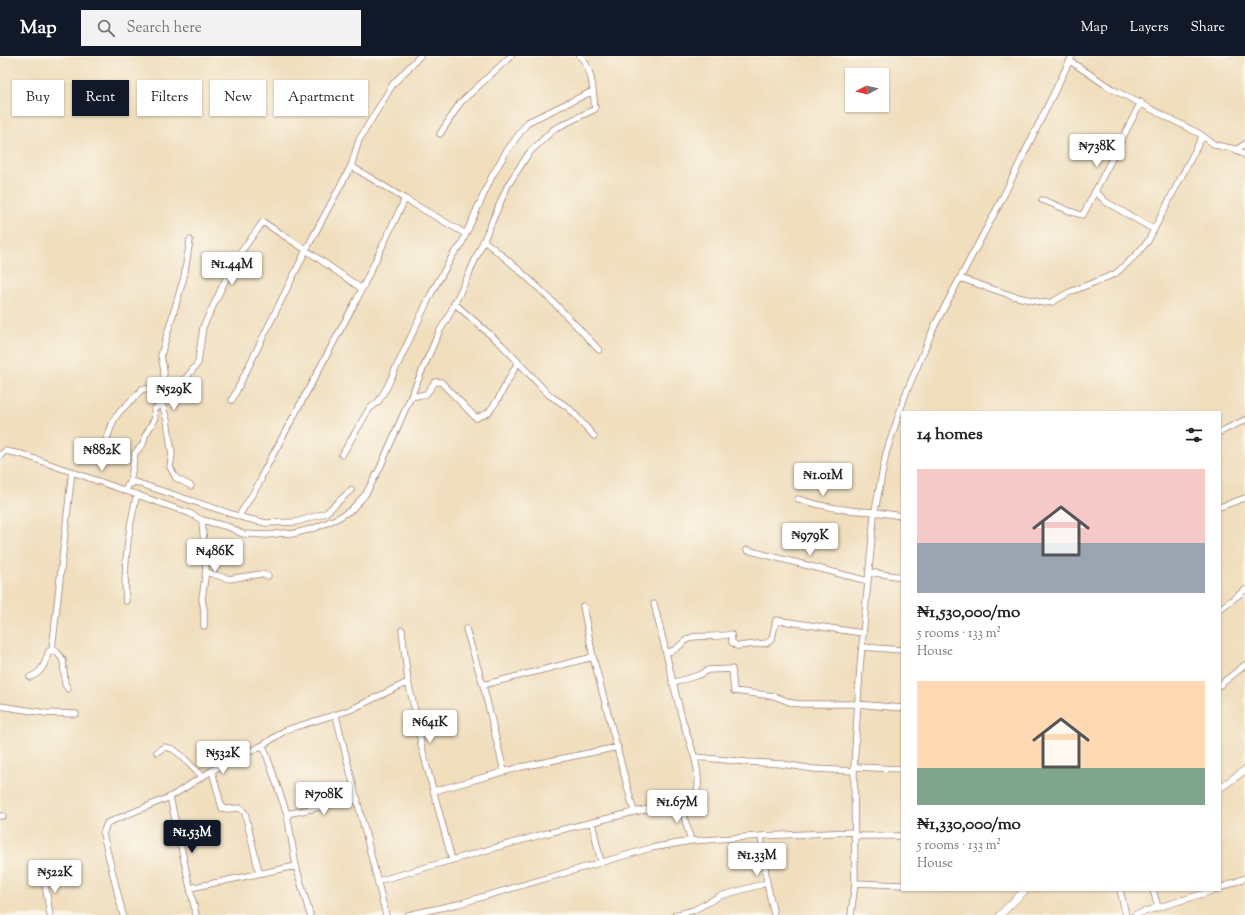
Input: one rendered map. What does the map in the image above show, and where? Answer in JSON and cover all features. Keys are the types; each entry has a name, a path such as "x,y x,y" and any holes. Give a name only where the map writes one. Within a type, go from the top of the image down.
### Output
{"street":[{"path":"232,400 306,250 351,166 359,140 393,84 420,56"},
{"path":"440,134 460,102 511,56"},
{"path":"0,456 2,450 21,454 137,494 189,513 202,520 229,527 243,534 268,535 297,533 322,526 338,518 354,507 365,495 379,470 438,332 454,304 484,241 508,185 529,153 554,129 595,109 593,91 587,67 580,56"},
{"path":"851,915 855,883 854,769 862,633 875,512 886,453 896,419 917,364 935,325 1002,201 1071,58 1112,89 1140,102 1215,145 1236,150 1245,155"},
{"path":"342,456 369,409 378,402 387,387 431,294 454,253 460,247 506,152 528,122 593,91"},
{"path":"1042,200 1083,215 1140,102"},
{"path":"960,278 1013,296 1039,302 1052,302 1070,292 1115,274 1134,257 1148,241 1202,137"},
{"path":"1236,150 1245,144"},
{"path":"351,166 466,234"},
{"path":"1095,192 1106,202 1153,229"},
{"path":"239,516 261,480 262,475 362,289 405,199"},
{"path":"96,449 109,438 113,420 142,390 160,389 163,391 186,378 198,363 203,327 235,260 263,222 362,289"},
{"path":"127,491 127,486 130,483 135,454 143,444 145,436 155,418 154,409 159,406 161,401 164,371 161,356 184,277 190,240"},
{"path":"484,241 510,261 525,277 538,286 599,350"},
{"path":"454,304 476,321 549,395 568,408 594,436"},
{"path":"411,397 426,394 435,382 441,382 476,418 488,413 497,401 518,362"},
{"path":"161,401 167,420 172,454 170,467 176,478 191,486"},
{"path":"1221,432 1245,420"},
{"path":"30,677 37,675 44,667 49,651 52,650 72,471"},
{"path":"130,483 135,482 239,516 266,523 296,522 326,513 351,490"},
{"path":"126,600 125,563 128,531 137,494"},
{"path":"1221,507 1245,498"},
{"path":"798,499 845,510 901,516"},
{"path":"202,520 206,572 202,600 204,610 204,626"},
{"path":"748,550 868,581"},
{"path":"206,572 229,579 261,574 268,576"},
{"path":"869,572 901,577"},
{"path":"1221,608 1245,590"},
{"path":"378,881 634,812 687,801 692,798 697,789 694,756 682,721 672,683 654,604"},
{"path":"583,606 593,657 634,812"},
{"path":"666,652 673,652 693,637 709,638 731,634 732,642 736,646 767,643 772,639 776,620 862,633"},
{"path":"466,629 483,685 504,772"},
{"path":"402,630 408,682 415,707 421,745 452,860"},
{"path":"862,647 901,650"},
{"path":"52,650 56,651 63,660 65,684 68,689"},
{"path":"483,685 593,657"},
{"path":"1221,684 1245,665"},
{"path":"672,683 699,675 708,670 732,669 734,691 774,696 797,704 857,704 901,708"},
{"path":"123,915 103,834 107,823 170,797 203,776 263,745 277,735 293,727 336,716 408,682"},
{"path":"0,706 46,713 76,714"},
{"path":"336,716 386,915"},
{"path":"263,745 287,814 296,866 310,915"},
{"path":"157,752 164,747 173,749 203,776"},
{"path":"434,790 504,772 618,748"},
{"path":"694,756 782,764 814,769 901,769"},
{"path":"1221,787 1245,770"},
{"path":"212,771 222,808 227,810 240,808 245,813 259,872"},
{"path":"170,797 196,915"},
{"path":"287,814 358,799"},
{"path":"680,802 691,841"},
{"path":"592,823 601,862"},
{"path":"408,915 458,904 651,848 691,841 761,836 854,834 901,836"},
{"path":"761,836 767,883 774,915"},
{"path":"190,888 259,872 296,866"},
{"path":"46,874 45,884 50,915"},
{"path":"1221,888 1245,878"},
{"path":"676,915 694,910 720,896 767,883"},
{"path":"855,883 901,885"},
{"path":"1000,915 1024,891"},
{"path":"1120,891 1126,915"},
{"path":"1153,891 1158,907"},
{"path":"1134,915 1212,891"}]}
